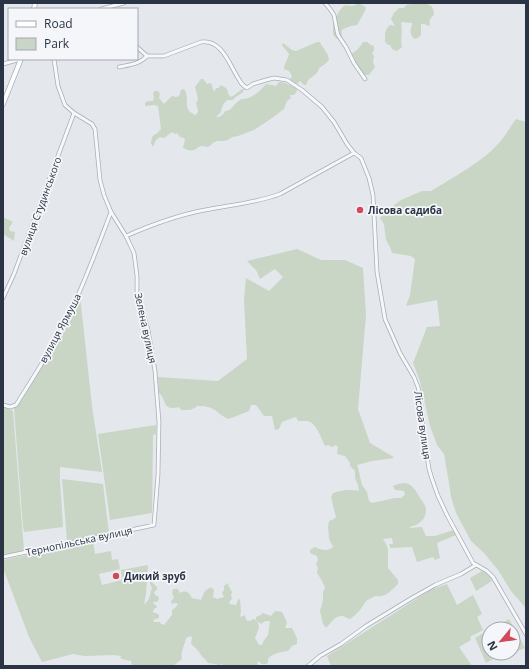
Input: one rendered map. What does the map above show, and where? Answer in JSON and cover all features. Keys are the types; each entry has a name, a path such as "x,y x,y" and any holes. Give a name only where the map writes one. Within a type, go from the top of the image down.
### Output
{"street":[{"path":"104,8 124,3"},
{"path":"325,3 334,15 338,35 365,79"},
{"name":"Лісова вулиця","path":"147,56 164,56 205,41 217,46 241,82 247,88 253,84 274,78 287,80 302,90 330,116 347,144 360,158 365,167 373,195 377,272 385,319 400,353 418,387 424,436 432,480 447,516 473,562 476,566 487,572 493,578 526,634"},
{"path":"119,67 137,63 147,56 138,48"},
{"path":"3,64 17,60"},
{"path":"3,104 21,60"},
{"name":"Зелена вулиця","path":"54,60 58,86 63,100 68,108 92,124 95,129 100,180 104,195 111,212 126,236 134,253 137,276 137,293 148,330 155,371 159,422 158,475 154,525"},
{"name":"вулиця Студинського","path":"3,298 20,261 74,113"},
{"path":"126,236 146,227 203,210 248,203 280,194 354,153"},
{"name":"вулиця Ярмуша","path":"3,405 10,407 16,405 69,316 111,212"},
{"name":"Тернопільська вулиця","path":"3,557 154,525"},
{"path":"308,666 320,656 412,598 435,585 476,566"}],"green space":[{"path":"359,3 366,8 357,25 343,29 342,36 340,39 337,39 333,35 333,25 342,7 354,6"},
{"path":"413,3 430,5 434,11 434,15 430,19 429,26 421,24 421,35 416,39 413,38 411,33 412,23 402,22 402,47 397,51 392,49 390,45 385,42 386,31 390,25 395,26 391,19 394,13 399,8 404,8 406,5"},
{"path":"320,42 328,55 329,60 319,68 317,73 308,80 306,85 300,81 297,84 293,82 290,79 292,76 289,71 284,69 289,54 282,45 283,43 292,50 296,51"},
{"path":"363,42 367,42 374,46 372,54 374,56 373,62 375,67 369,75 364,75 355,62 354,57 351,55"},
{"path":"201,79 203,79 207,84 210,83 215,91 220,85 225,87 231,97 245,88 243,92 233,100 228,100 225,102 221,112 216,117 222,116 225,111 230,109 239,100 249,98 266,84 276,86 279,82 296,88 297,91 294,95 290,95 291,98 287,101 284,109 254,130 232,137 228,140 217,141 208,147 198,147 195,150 187,150 183,148 184,138 180,137 177,133 175,134 172,132 164,138 160,137 156,140 153,147 151,143 152,137 161,129 158,106 145,106 145,103 148,101 153,101 153,93 155,91 158,91 160,94 159,98 164,104 172,96 179,96 181,90 184,89 187,96 188,110 195,115 198,111 196,103 198,98 195,87"},
{"path":"516,119 526,122 526,610 511,591 498,570 484,553 471,541 456,513 451,497 444,454 437,445 430,426 420,381 413,363 427,327 440,326 437,300 406,306 410,295 415,259 411,256 392,253 386,240 384,224 380,218 401,200 422,191 431,191 484,157 501,141"},
{"path":"3,217 13,222 9,228 10,231 15,232 14,241 3,234"},
{"path":"297,249 321,260 345,260 363,268 366,315 358,409 370,443 394,458 357,465 362,485 367,492 369,501 372,503 401,498 405,495 404,491 395,490 393,486 400,483 405,483 412,486 426,508 425,517 419,523 410,528 422,527 426,536 435,536 454,530 456,535 437,543 440,558 435,560 433,557 417,562 412,547 390,548 389,544 393,544 392,538 383,539 388,550 388,568 398,580 398,584 385,595 375,596 366,601 360,610 350,619 340,616 333,620 326,628 323,624 320,611 325,587 317,573 317,556 310,553 310,550 315,547 328,550 333,547 329,539 328,527 329,521 336,517 331,497 333,493 346,490 359,491 355,478 355,471 350,466 350,463 345,456 337,454 338,447 336,445 332,447 328,445 325,446 314,425 308,421 298,421 296,417 282,422 279,429 275,430 272,416 264,416 256,405 251,405 249,411 228,419 211,408 203,406 197,406 188,410 181,410 179,407 170,408 167,406 159,393 158,377 218,381 247,359 244,300 246,278 269,291 283,277 275,269 260,279 256,270 247,261"},
{"path":"78,296 80,296 92,406 102,472 60,467 63,527 24,532 14,408 17,406 63,330"},
{"path":"3,406 13,411 24,551 3,555"},
{"path":"156,425 156,434 153,435 152,513 110,520 98,434"},
{"path":"62,479 103,484 109,533 67,541"},
{"path":"93,541 95,554 111,551 112,560 118,559 120,569 99,574 102,585 122,580 121,570 148,565 144,605 149,599 152,588 150,584 151,581 157,587 157,590 154,593 159,599 157,602 153,602 157,607 153,612 159,615 159,618 153,620 154,622 160,622 164,625 172,615 172,610 178,604 172,604 171,601 174,598 172,593 173,589 178,589 180,593 187,592 192,598 201,600 204,592 211,587 214,590 213,597 217,599 224,597 222,593 224,586 227,583 232,592 232,599 229,602 230,604 236,605 240,599 241,617 245,615 248,621 254,619 258,622 259,628 255,638 259,645 262,645 268,635 270,621 265,621 261,624 256,620 256,617 263,613 271,616 275,611 282,612 287,622 285,628 292,628 297,638 297,644 292,646 288,651 280,652 269,657 268,663 266,664 262,664 258,661 257,664 260,666 224,666 222,664 219,665 208,663 191,644 191,636 186,638 182,651 182,659 173,666 132,666 131,661 122,659 120,657 122,656 113,655 85,656 73,654 42,662 29,637 3,568 3,560"},
{"path":"482,571 489,575 492,581 476,591 470,578"},
{"path":"447,584 457,605 473,595 482,614 477,617 481,626 481,631 470,637 471,640 459,647 472,666 331,666 327,656 432,589"},
{"path":"481,635 481,652 475,638"},
{"path":"521,641 525,648 521,650"}],"place":[{"name":"Лісова садиба","path":"360,210"},
{"name":"Дикий зруб","path":"116,576"}]}
